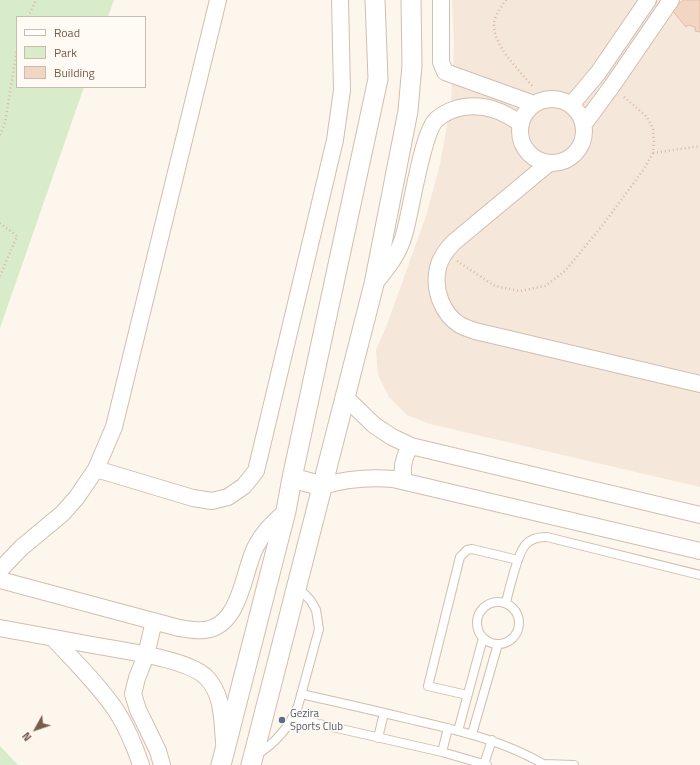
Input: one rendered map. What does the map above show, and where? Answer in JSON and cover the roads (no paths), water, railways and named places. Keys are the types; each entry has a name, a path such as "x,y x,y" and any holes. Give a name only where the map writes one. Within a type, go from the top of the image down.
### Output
{"street":[{"path":"0,570 21,548 63,513 96,469 114,427 218,0"},
{"path":"96,469 193,498 212,500 228,497 244,486 256,471 335,140 342,90 340,0"},
{"path":"223,757 286,511 378,79 375,0"},
{"path":"252,761 374,284 408,111 412,66 411,0"},
{"path":"442,0 441,62 445,72 539,102"},
{"path":"571,105 598,73 648,0"},
{"path":"584,124 671,0"},
{"path":"558,99 571,105 577,110 584,124 583,139 576,152 564,161 549,163 532,156 526,150 521,137 521,124 528,109 539,102 558,99"},
{"path":"374,284 396,254 404,237 426,136 436,119 457,108 474,106 491,108 507,114 521,124"},
{"path":"549,163 454,242 445,253 438,268 436,284 440,300 448,314 460,325 475,332 700,384"},
{"path":"345,396 374,425 392,437 411,446 700,514"},
{"path":"404,481 402,466 406,452 411,446"},
{"path":"292,478 322,486 336,482 364,478 393,479 700,551"},
{"path":"0,580 180,628 205,630 217,626 227,617 237,602 254,550 265,530 286,511"},
{"path":"154,621 146,655 137,678 133,694 138,710 158,751 162,765"},
{"path":"0,628 146,655 189,666 205,676 218,695 222,714 223,757"},
{"path":"53,638 97,687 117,713 135,748 141,765"}],"lane":[{"path":"506,603 522,549 531,540 542,537 700,575"},
{"path":"467,695 428,686 460,557 467,550 472,549 518,560"},
{"path":"252,761 276,740 293,718 302,694 319,629 316,610 311,601 297,586"},
{"path":"490,603 506,603 514,609 518,615 519,629 516,635 505,643 498,644 487,641 479,632 477,626 477,619 480,612 490,603"},
{"path":"458,731 483,638"},
{"path":"472,734 498,644"},
{"path":"302,694 472,734 492,740 523,753 544,765 574,765"},
{"path":"378,738 384,713"},
{"path":"293,718 442,752 486,764 492,740"},
{"path":"442,752 448,728"}],"place":[{"name":"Gezira Sports Club","path":"282,720"}]}
